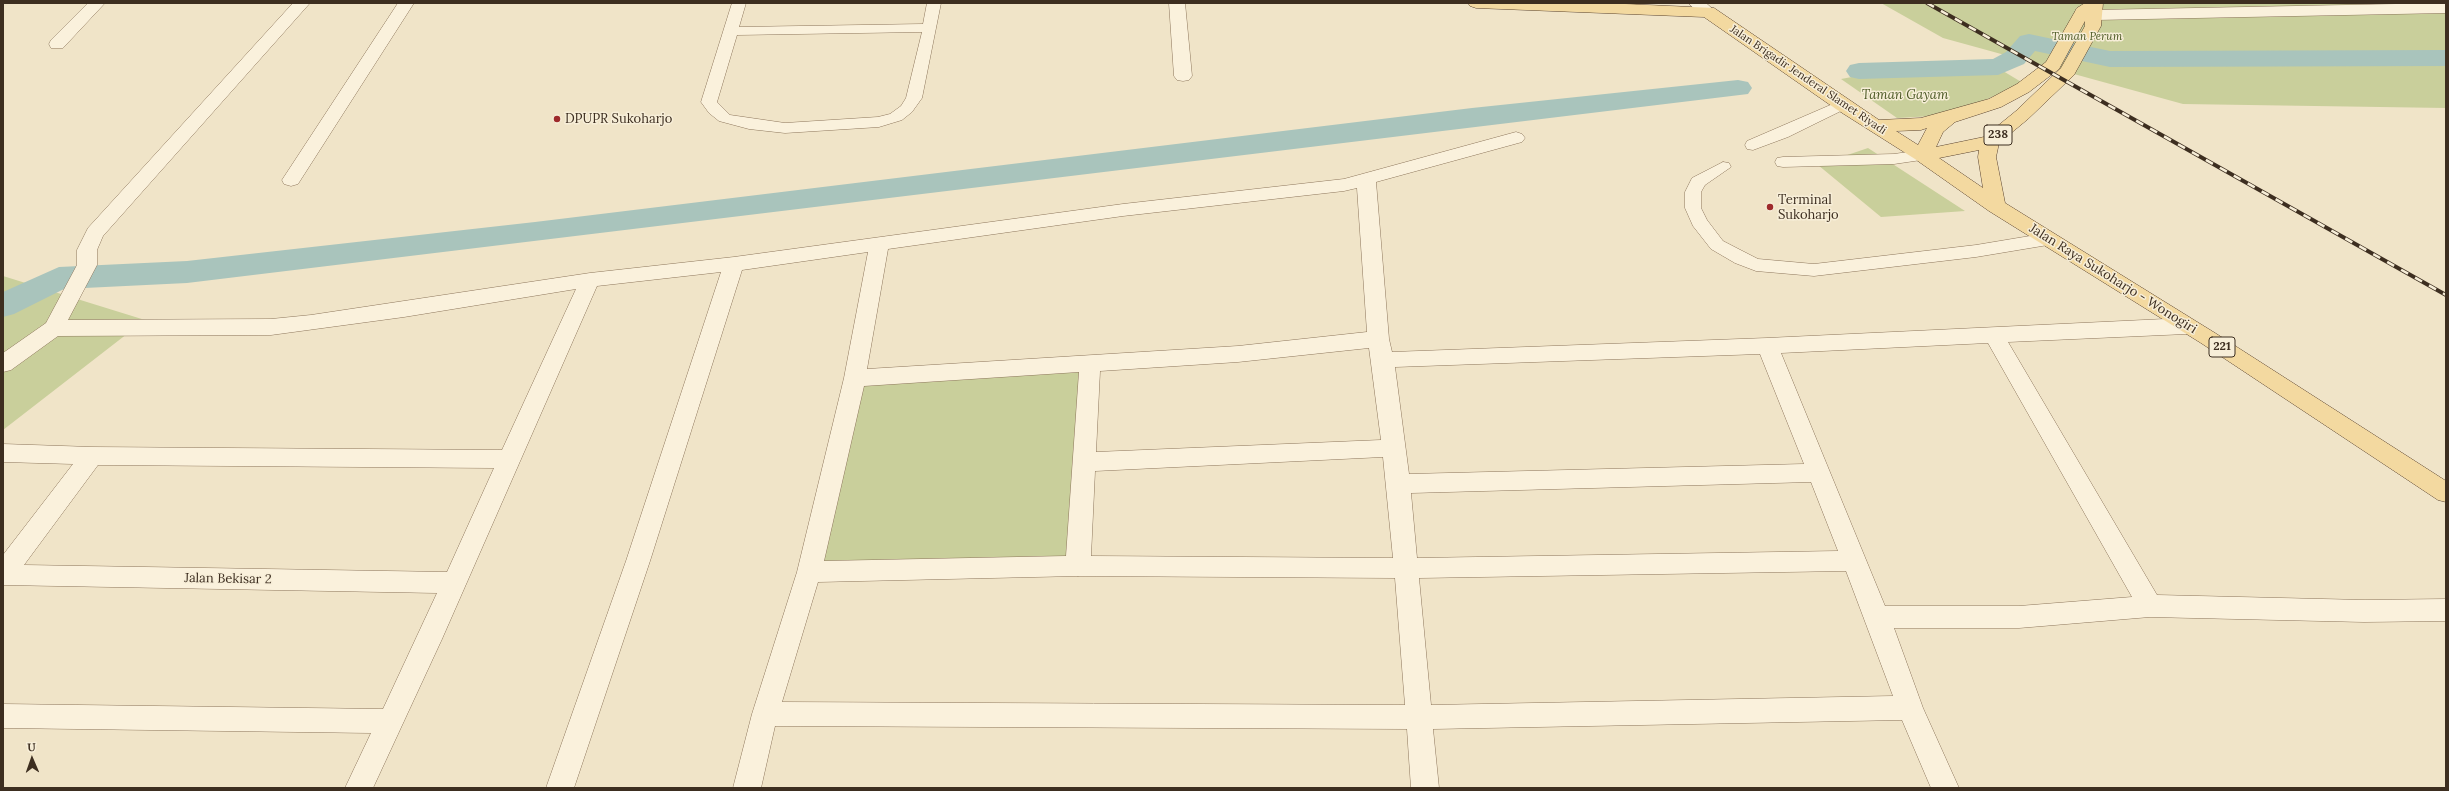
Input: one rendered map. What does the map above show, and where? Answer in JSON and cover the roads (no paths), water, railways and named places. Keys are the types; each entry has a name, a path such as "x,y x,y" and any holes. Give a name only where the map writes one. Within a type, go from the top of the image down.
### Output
{"main road":[{"path":"1476,3 1702,7"},
{"name":"Jalan Brigadir Jenderal Slamet Riyadi","path":"1702,7 1842,105 1922,155"},
{"name":"238","path":"1922,155 1968,147 1990,141 2022,115 2060,68 2090,14"},
{"name":"238","path":"1922,155 1936,129 1949,118 1995,103 2060,68"},
{"path":"1874,126 1921,124 1949,118"},
{"path":"1990,141 1987,157 1996,206"},
{"name":"Jalan Raya Sukoharjo - Wonogiri","path":"1922,155 1996,206 2446,493"}],"street":[{"path":"57,44 97,3"},
{"path":"3,364 54,328 71,292 87,265 90,242 104,221 150,174 302,3"},
{"path":"291,180 406,3"},
{"path":"1177,3 1183,76"},
{"path":"2090,14 2150,9 2446,8"},
{"path":"54,328 270,327 404,310 590,280 734,264 1116,210 1322,188 1366,180 1516,138"},
{"path":"1366,180 1378,339 1383,360 1393,448 1399,484 1425,788"},
{"path":"747,788 765,714 809,572 855,378 879,244"},
{"path":"560,788 641,554 734,264"},
{"path":"358,788 429,639 452,583 510,459 590,280"},
{"path":"1383,360 1767,346 1992,334 2186,326"},
{"path":"1992,334 2150,606"},
{"path":"855,378 1238,354 1378,339"},
{"path":"1767,346 1820,473 1853,561 1877,617 1910,708 1945,788"},
{"path":"1078,566 1090,363"},
{"path":"1085,462 1393,448"},
{"path":"3,453 92,456 510,459"},
{"path":"3,574 92,456"},
{"path":"1399,484 1820,473"},
{"path":"809,572 1078,566 1406,568 1853,561"},
{"name":"Jalan Bekisar 2","path":"3,574 452,583"},
{"path":"1877,617 2019,617 2150,606 2446,610"},
{"path":"765,714 1419,717 1910,708"},
{"path":"3,716 389,721"}],"lane":[{"path":"739,3 709,102 714,110 725,118 749,124 785,128 879,122 896,117 907,109 914,98 930,28 934,3"},
{"path":"730,30 930,28"},
{"path":"1753,146 1782,134 1842,105"},
{"path":"1784,162 1894,159 1922,155"},
{"path":"1724,159 1698,182 1693,192 1693,208 1699,222 1717,245 1741,259 1756,265 1814,270 1976,250 2048,239"}],"waterway":[{"path":"1859,71 1998,67 2015,58 2029,42 2110,59 2446,58"},
{"path":"3,306 59,278 187,272 535,232 1472,117 1738,88"}],"railway":[{"path":"1927,3 2446,295"}],"place":[{"name":"DPUPR Sukoharjo","path":"557,119"},
{"name":"Terminal Sukoharjo","path":"1770,207"}],"park label":[{"name":"Taman Perum","path":"2087,37"},
{"name":"Taman Gayam","path":"1905,95"}]}
